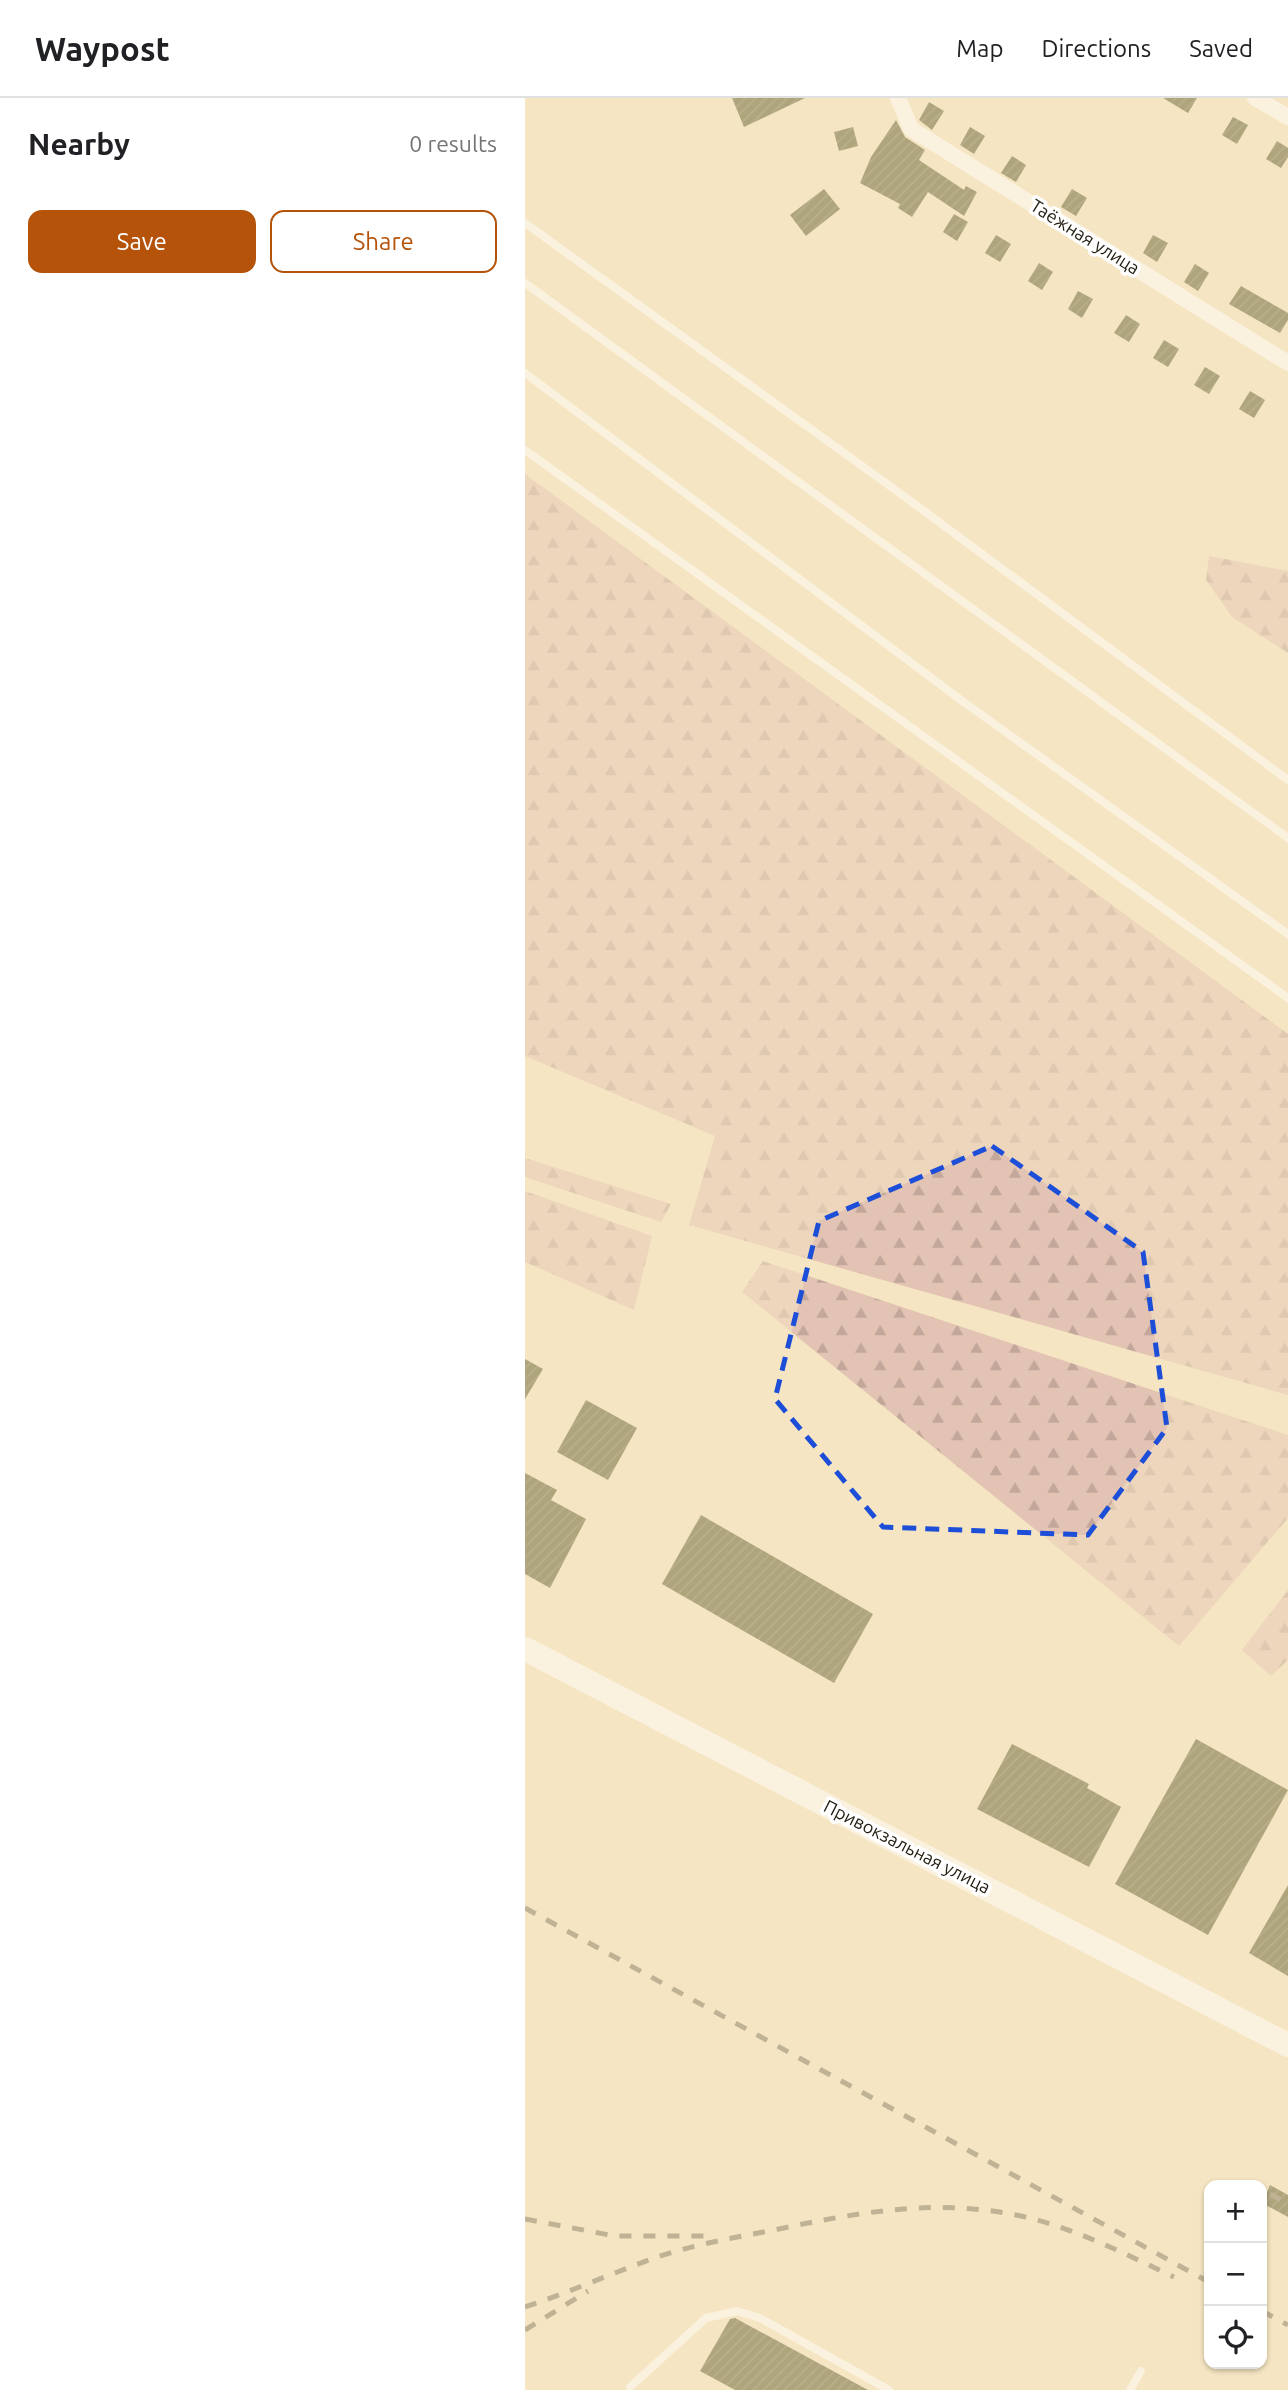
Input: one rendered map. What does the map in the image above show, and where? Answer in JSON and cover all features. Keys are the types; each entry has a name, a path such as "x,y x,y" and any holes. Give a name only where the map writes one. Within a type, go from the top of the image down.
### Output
{"main road":[{"name":"Привокзальная улица","path":"525,1649 1288,2045"}],"street":[{"name":"Таёжная улица","path":"898,98 911,129 1288,363"},
{"path":"1255,98 1288,117"}],"lane":[{"path":"525,223 889,486 1288,780"},
{"path":"525,283 1288,838"},
{"path":"525,373 965,703 1288,934"},
{"path":"525,450 1288,998"},
{"path":"630,2387 706,2318 737,2311 760,2318 889,2390"},
{"path":"1130,2390 1141,2371"}],"highlighted area":[{"path":"992,1146 1143,1252 1167,1428 1088,1535 883,1527 775,1399 819,1221"}],"green space":[{"path":"525,474 1288,1034 1288,1395 689,1225 715,1136 525,1056"},
{"path":"1209,556 1288,571 1288,653 1232,617 1206,580"},
{"path":"525,1158 671,1204 661,1222 525,1177"},
{"path":"525,1191 652,1236 634,1310 525,1262"},
{"path":"763,1261 1288,1435 1288,1518 1179,1646 742,1292"},
{"path":"1288,1590 1288,1660 1271,1676 1242,1650"}],"building":[{"path":"732,98 805,98 744,127"},
{"path":"1163,98 1197,98 1188,113"},
{"path":"929,102 944,111 932,130 919,120"},
{"path":"1233,117 1248,125 1237,144 1222,135"},
{"path":"896,120 905,137 925,150 919,160 964,190 966,186 977,192 964,216 928,192 912,217 898,208 900,204 860,183 871,157"},
{"path":"853,127 858,146 839,151 834,132"},
{"path":"970,127 985,136 974,154 960,145"},
{"path":"1277,141 1288,148 1288,157 1281,168 1266,159"},
{"path":"1012,156 1026,165 1016,182 1001,173"},
{"path":"824,189 840,209 806,236 790,215"},
{"path":"1072,189 1087,198 1076,216 1061,207"},
{"path":"954,214 968,222 957,241 943,232"},
{"path":"996,235 1011,244 1000,262 985,253"},
{"path":"1153,235 1168,243 1157,262 1143,253"},
{"path":"1039,263 1053,272 1042,290 1028,281"},
{"path":"1195,264 1209,273 1198,291 1184,282"},
{"path":"1241,286 1288,313 1288,320 1280,333 1229,304"},
{"path":"1078,291 1093,299 1082,318 1068,309"},
{"path":"1126,315 1140,324 1129,342 1114,333"},
{"path":"1164,340 1179,349 1168,367 1153,358"},
{"path":"1205,367 1220,376 1209,394 1194,385"},
{"path":"1250,391 1265,400 1254,418 1239,409"},
{"path":"525,1359 543,1369 525,1399"},
{"path":"586,1400 637,1428 608,1480 557,1452"},
{"path":"525,1473 557,1490 551,1500 586,1519 550,1588 525,1574"},
{"path":"701,1515 873,1614 834,1683 662,1584"},
{"path":"1196,1739 1288,1790 1208,1935 1115,1884"},
{"path":"1012,1744 1089,1784 1087,1788 1121,1807 1089,1867 977,1809"},
{"path":"1288,1885 1288,1976 1249,1953"},
{"path":"1270,2185 1288,2195 1288,2217 1267,2206"},
{"path":"735,2318 868,2390 735,2390 700,2371 730,2319"}],"railway":[{"path":"525,1908 1204,2279"},
{"path":"1270,2194 1288,2204"},
{"path":"525,2307 649,2260 695,2246 864,2213 924,2208 985,2210 1036,2220 1096,2241 1174,2277"},
{"path":"525,2219 615,2236 709,2236"},
{"path":"525,2330 588,2291"},
{"path":"1267,2314 1288,2325"}]}
